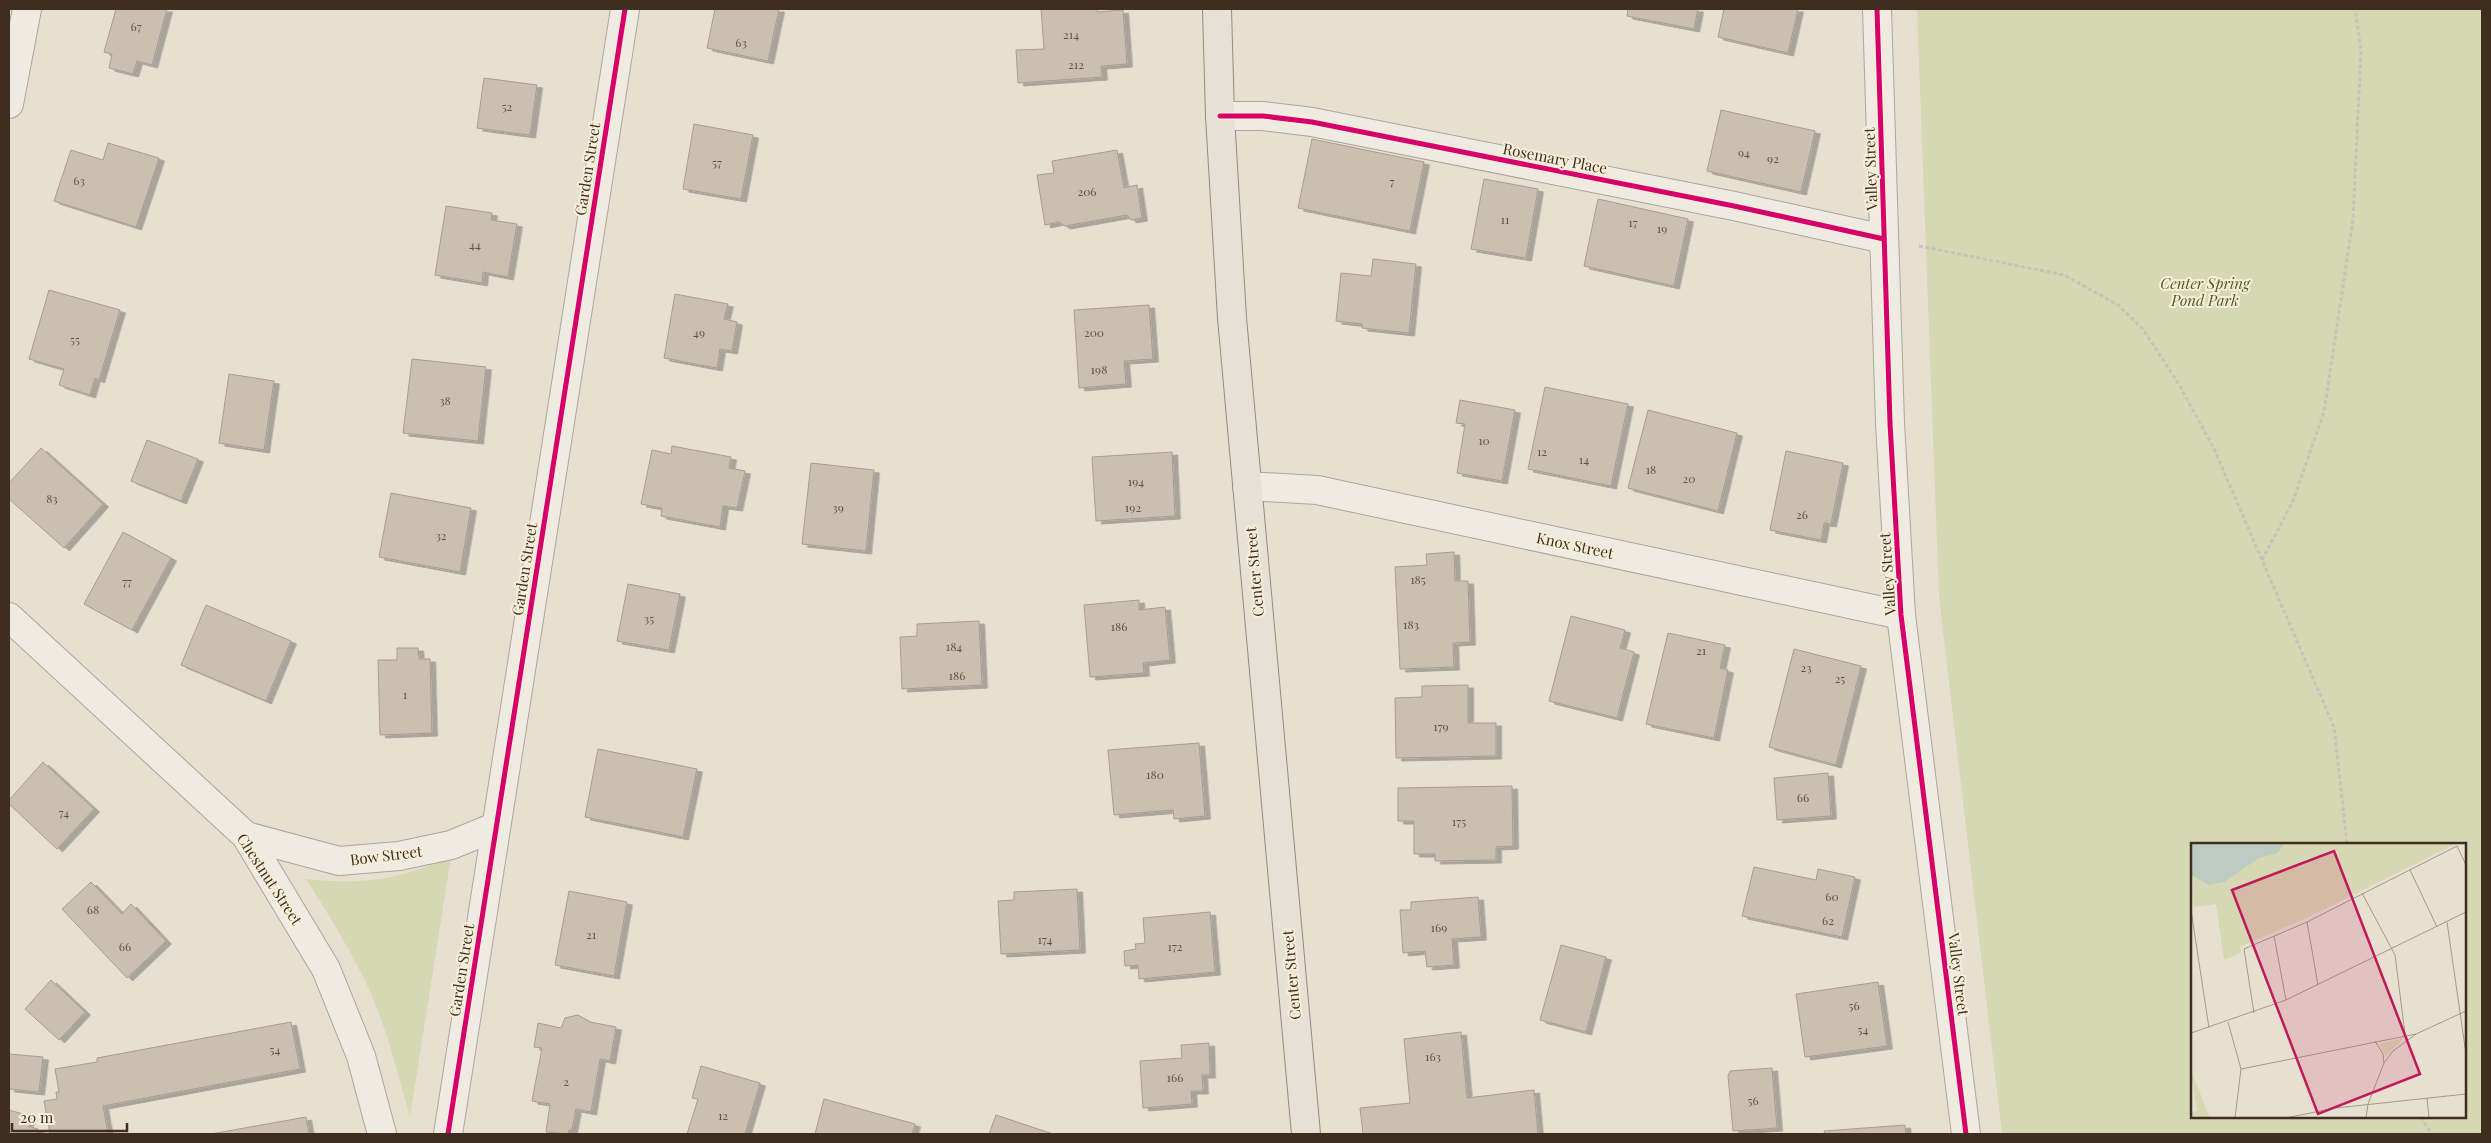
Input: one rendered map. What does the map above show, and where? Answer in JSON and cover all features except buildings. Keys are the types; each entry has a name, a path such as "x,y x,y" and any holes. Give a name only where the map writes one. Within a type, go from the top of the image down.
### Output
{"main road":[{"name":"Center Street","path":"1217,9 1228,278 1306,1134"}],"street":[{"path":"9,104 27,9"},
{"name":"Garden Street","path":"448,1134 625,9"},
{"name":"Valley Street","path":"1877,9 1890,423 1901,615 1966,1134"},
{"name":"Rosemary Place","path":"1220,116 1263,116 1312,122 1734,206 1884,238"},
{"name":"Knox Street","path":"1247,486 1317,490 1901,615"},
{"name":"Chestnut Street","path":"9,617 246,836 326,969 361,1056 382,1134"},
{"name":"Bow Street","path":"246,836 339,861 399,856 451,844 495,827"}],"path":[{"path":"2262,561 2293,501 2324,412 2353,220 2361,50 2355,9"},
{"path":"1884,238 2064,275 2118,305 2142,329 2180,386 2215,452 2334,727 2347,843"},
{"path":"2422,1118 2431,1134"}],"green space":[{"name":"Center Spring Pond Park","path":"1917,9 2482,9 2482,1134 2002,1134 1939,597"},
{"path":"451,857 410,1117 387,1036 369,989 339,933 306,879 363,881 380,879 414,871"}],"cycle path":[{"path":"448,1134 625,9"},
{"path":"1877,9 1890,423 1901,615 1966,1134"},
{"path":"1220,116 1263,116 1312,122 1734,206 1884,239"}]}
